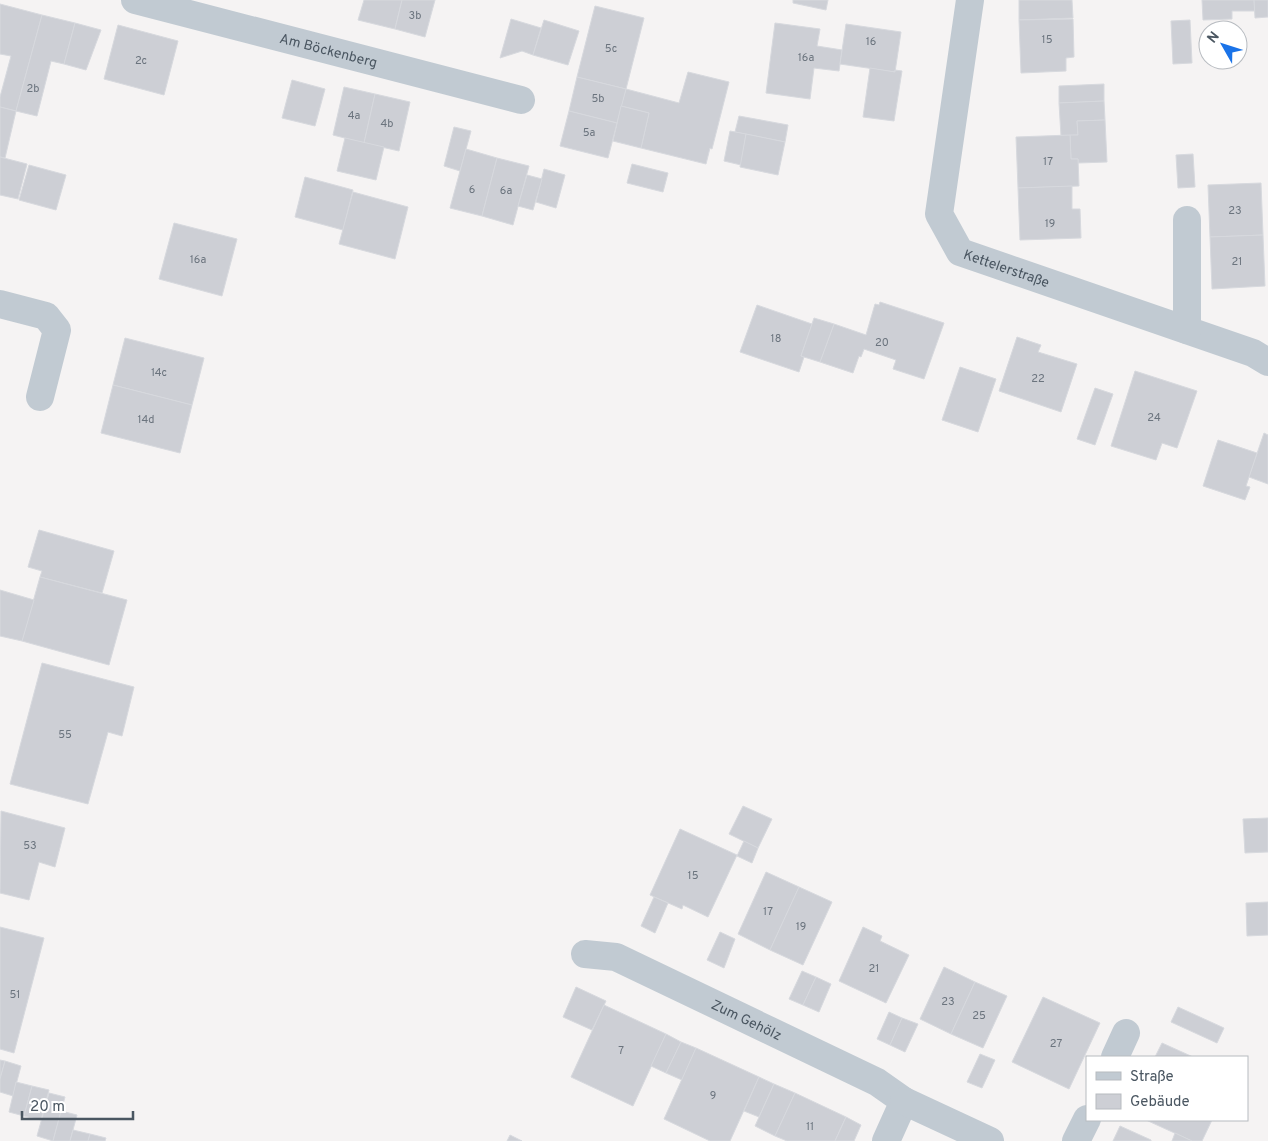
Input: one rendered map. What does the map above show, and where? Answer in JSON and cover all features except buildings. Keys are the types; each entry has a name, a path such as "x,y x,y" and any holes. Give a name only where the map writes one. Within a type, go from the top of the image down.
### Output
{"street":[{"name":"Am Böckenberg","path":"135,0 522,100"},
{"name":"Kettelerstraße","path":"970,0 939,214 960,252 1253,353 1268,362"},
{"path":"1187,220 1187,330"},
{"path":"0,304 46,316 57,330 40,397"},
{"name":"Zum Gehölz","path":"585,954 616,957 877,1082 904,1101 990,1141"},
{"path":"886,1141 904,1101"},
{"path":"1076,1141 1086,1121"}]}
